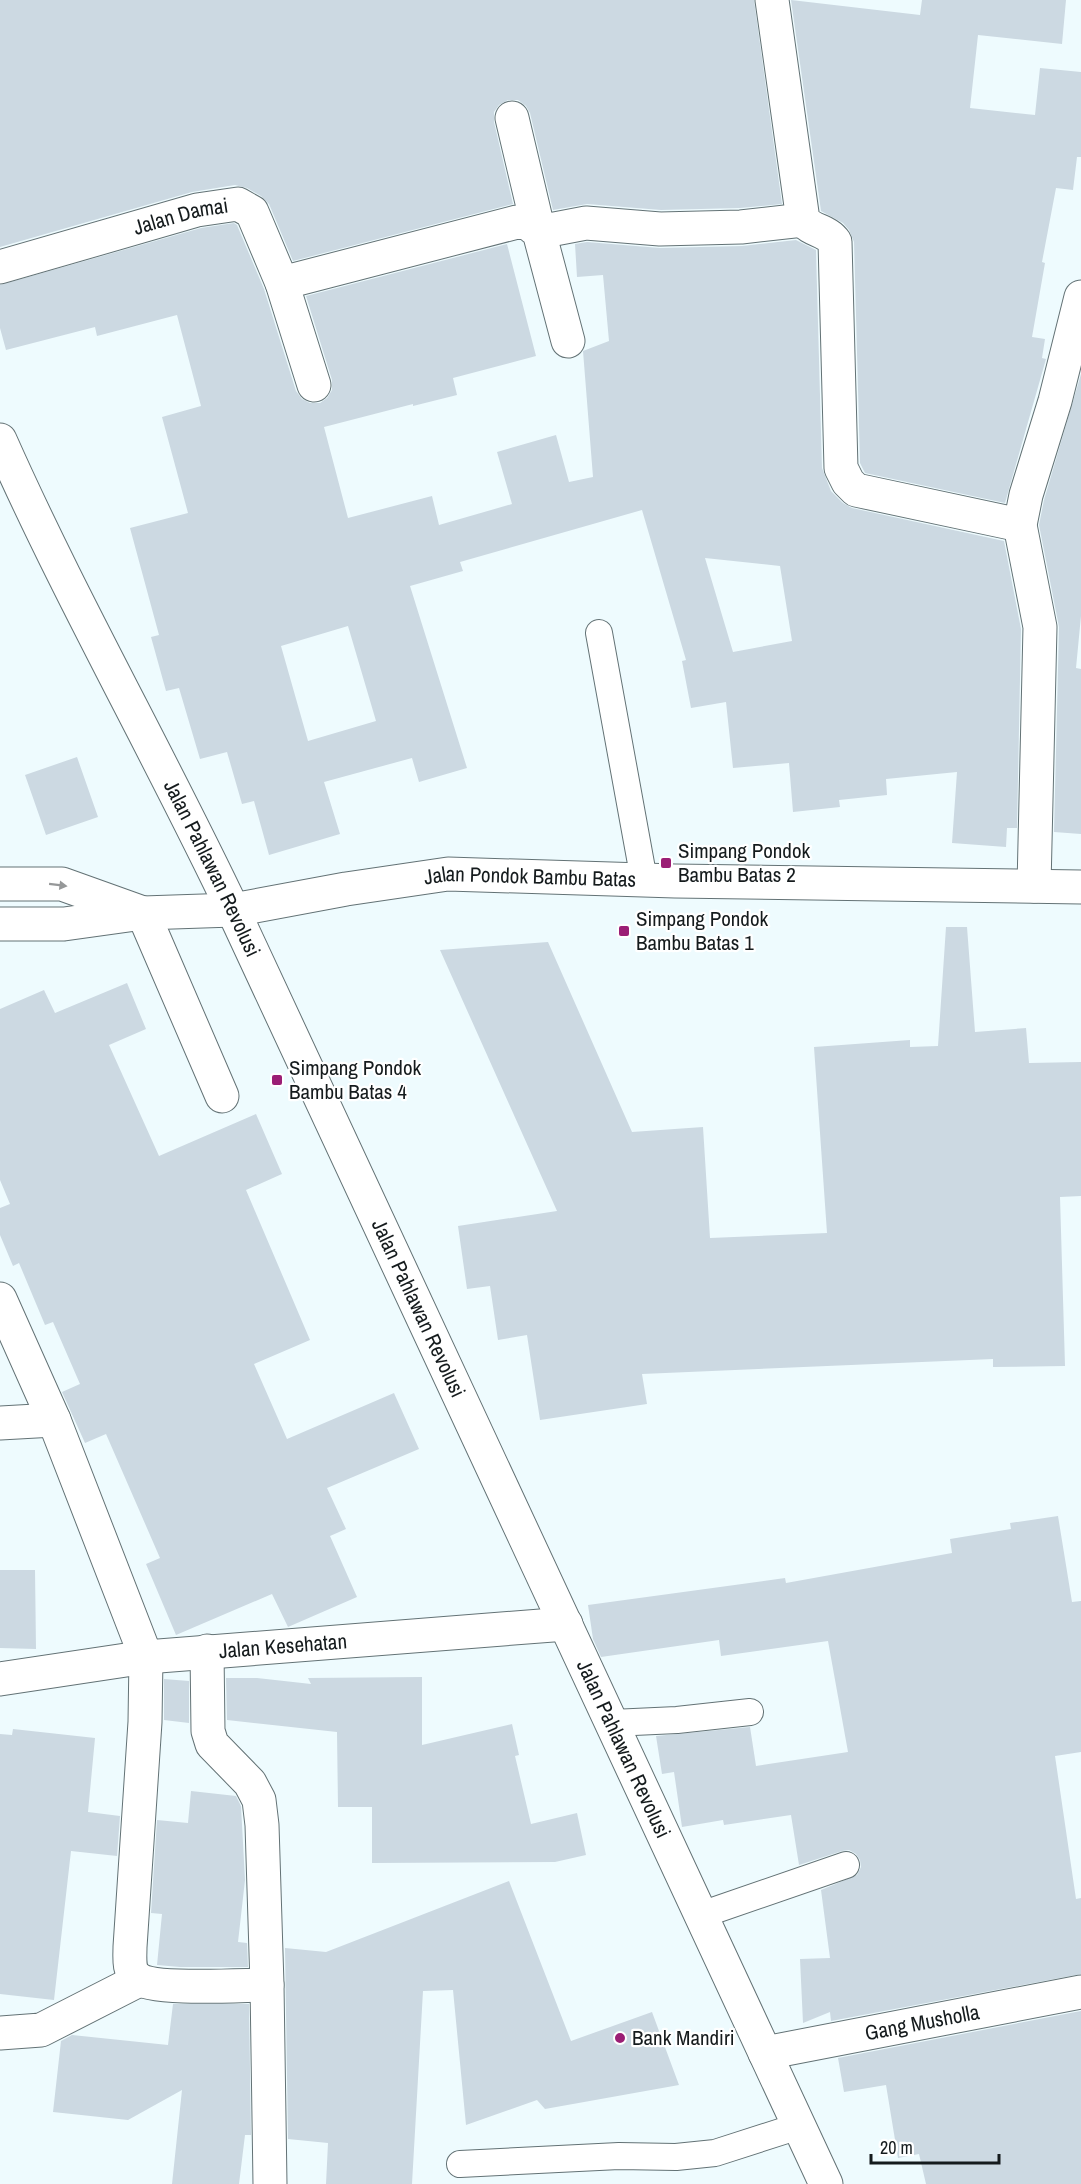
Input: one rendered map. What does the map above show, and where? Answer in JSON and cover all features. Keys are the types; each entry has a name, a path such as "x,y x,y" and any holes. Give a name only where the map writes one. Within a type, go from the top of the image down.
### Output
{"street":[{"path":"772,0 803,220 807,226 831,236 835,242 842,468 848,482 856,490 1020,525"},
{"path":"512,118 568,341"},
{"name":"Jalan Damai","path":"0,267 197,210 238,204 252,212 282,283 314,385"},
{"path":"282,283 517,222 527,223 539,232 586,223 672,229 741,228 803,220"},
{"path":"1034,886 1040,627 1020,525 1026,495 1055,401 1081,297"},
{"name":"Jalan Pahlawan Revolusi","path":"0,440 27,501 234,910 259,969 826,2184"},
{"name":"Jalan Pondok Bambu Batas","path":"0,924 64,924 142,913 234,910 346,889 448,874 644,880 1081,887"},
{"path":"0,884 62,884 142,913 222,1096"},
{"path":"0,1299 54,1420 146,1657 145,1722 130,1947 130,1965 139,1980"},
{"path":"0,1423 54,1420"},
{"name":"Jalan Kesehatan","path":"0,1679 146,1657 207,1651 566,1624"},
{"path":"207,1651 208,1731 212,1744 250,1783 259,1800 262,1826 267,1985 270,2184"},
{"path":"0,2033 41,2030 139,1980 164,1985 267,1985"},
{"name":"Gang Musholla","path":"765,2053 1081,1992"}],"lane":[{"path":"599,633 644,880"},
{"path":"612,1724 750,1712"},
{"path":"701,1915 846,1865"},
{"path":"460,2164 715,2153 799,2126"}],"building":[{"path":"0,0 754,0 782,204 740,208 661,210 587,204 553,210 530,113 526,106 518,100 508,100 499,105 494,112 494,122 513,204 293,261 269,204 247,188 235,185 192,192 0,247"},
{"path":"791,0 920,15 922,0 1066,0 1062,44 978,35 970,108 1035,115 1040,68 1081,72 1081,157 1077,157 1073,190 1056,188 1042,262 1045,263 1032,337 1045,339 1042,358 1046,359 1005,503 865,473 860,463 854,242 843,223 821,211"},
{"path":"234,223 237,225 264,289 296,391 302,399 310,403 320,403 327,398 332,390 332,380 306,296 507,244 536,356 453,378 457,395 324,427 348,518 432,496 439,525 512,504 497,452 556,435 569,482 593,477 583,351 609,341 603,275 577,277 575,244 587,242 660,248 742,246 796,240 816,250 822,468 831,491 852,508 1004,541 1021,629 1017,828 1007,828 1006,847 952,843 957,772 886,779 887,795 839,800 840,807 793,812 789,763 733,768 726,702 691,708 682,661 686,660 642,510 460,562 463,571 410,586 467,768 419,782 412,758 324,782 340,834 269,855 254,801 242,804 227,752 200,759 179,688 166,691 151,637 159,635 130,528 188,513 162,417 201,406 177,315 97,336 95,327 6,350 0,328 0,285 201,228","holes":["705,558 780,566 792,641 733,652","348,626 376,721 308,741 281,646"]},
{"path":"1081,374 1081,616 1076,668 1081,669 1081,834 1054,832 1059,627 1039,525 1044,500"},
{"path":"77,757 98,817 46,835 25,775"},
{"path":"946,927 967,927 975,1032 1026,1028 1029,1063 1081,1062 1081,1196 1060,1197 1065,1366 993,1367 993,1359 642,1374 647,1404 540,1420 527,1335 498,1340 490,1286 467,1289 458,1226 557,1211 440,950 548,942 632,1132 703,1127 710,1238 827,1233 814,1047 910,1040 910,1047 938,1046"},
{"path":"127,983 146,1029 109,1045 159,1156 256,1114 282,1174 246,1190 310,1340 254,1364 287,1439 394,1393 419,1449 327,1488 346,1529 330,1536 357,1597 288,1627 272,1594 176,1635 146,1564 160,1558 106,1434 85,1443 62,1392 80,1384 53,1322 45,1325 19,1263 13,1266 0,1235 0,1208 10,1204 0,1180 0,1009 44,990 55,1013"},
{"path":"1058,1516 1072,1602 1081,1601 1081,1752 1055,1756 1076,1899 1081,1898 1081,1974 831,2021 830,2012 803,2023 800,1959 830,1958 821,1890 857,1875 861,1867 860,1860 849,1850 799,1865 791,1815 724,1825 723,1820 682,1827 674,1772 662,1774 656,1736 750,1727 756,1766 848,1752 828,1641 721,1656 719,1640 601,1657 593,1639 588,1605 785,1578 786,1583 952,1553 950,1539 1011,1529 1010,1523"},
{"path":"0,1570 35,1570 36,1649 0,1648"},
{"path":"422,1677 422,1745 512,1724 519,1755 515,1756 531,1824 577,1813 586,1855 555,1862 372,1863 372,1807 338,1807 337,1732 227,1720 226,1678 257,1678 311,1684 308,1678"},
{"path":"164,1679 189,1681 189,1723 164,1720"},
{"path":"13,1729 95,1738 88,1812 120,1816 117,1856 71,1851 54,2000 0,1994 0,1734 12,1735"},
{"path":"191,1791 236,1796 241,1806 245,1880 238,1942 247,1943 248,1967 157,1965 162,1914 151,1913 157,1820 188,1823"},
{"path":"509,1881 571,2041 652,2012 679,2085 545,2109 537,2100 466,2125 453,1990 423,1991 412,2184 326,2184 328,2143 288,2139 285,1948 326,1952"},
{"path":"173,2004 249,2004 251,2135 245,2135 239,2184 172,2184 182,2090 128,2120 53,2112 61,2041 72,2035 168,2045"},
{"path":"1081,2011 1081,2184 926,2184 919,2154 898,2158 886,2085 844,2092 838,2058"}],"place":[{"name":"Simpang Pondok Bambu Batas 2","path":"666,863"},
{"name":"Simpang Pondok Bambu Batas 1","path":"624,931"},
{"name":"Simpang Pondok Bambu Batas 4","path":"277,1080"},
{"name":"Bank Mandiri","path":"620,2038"}]}
